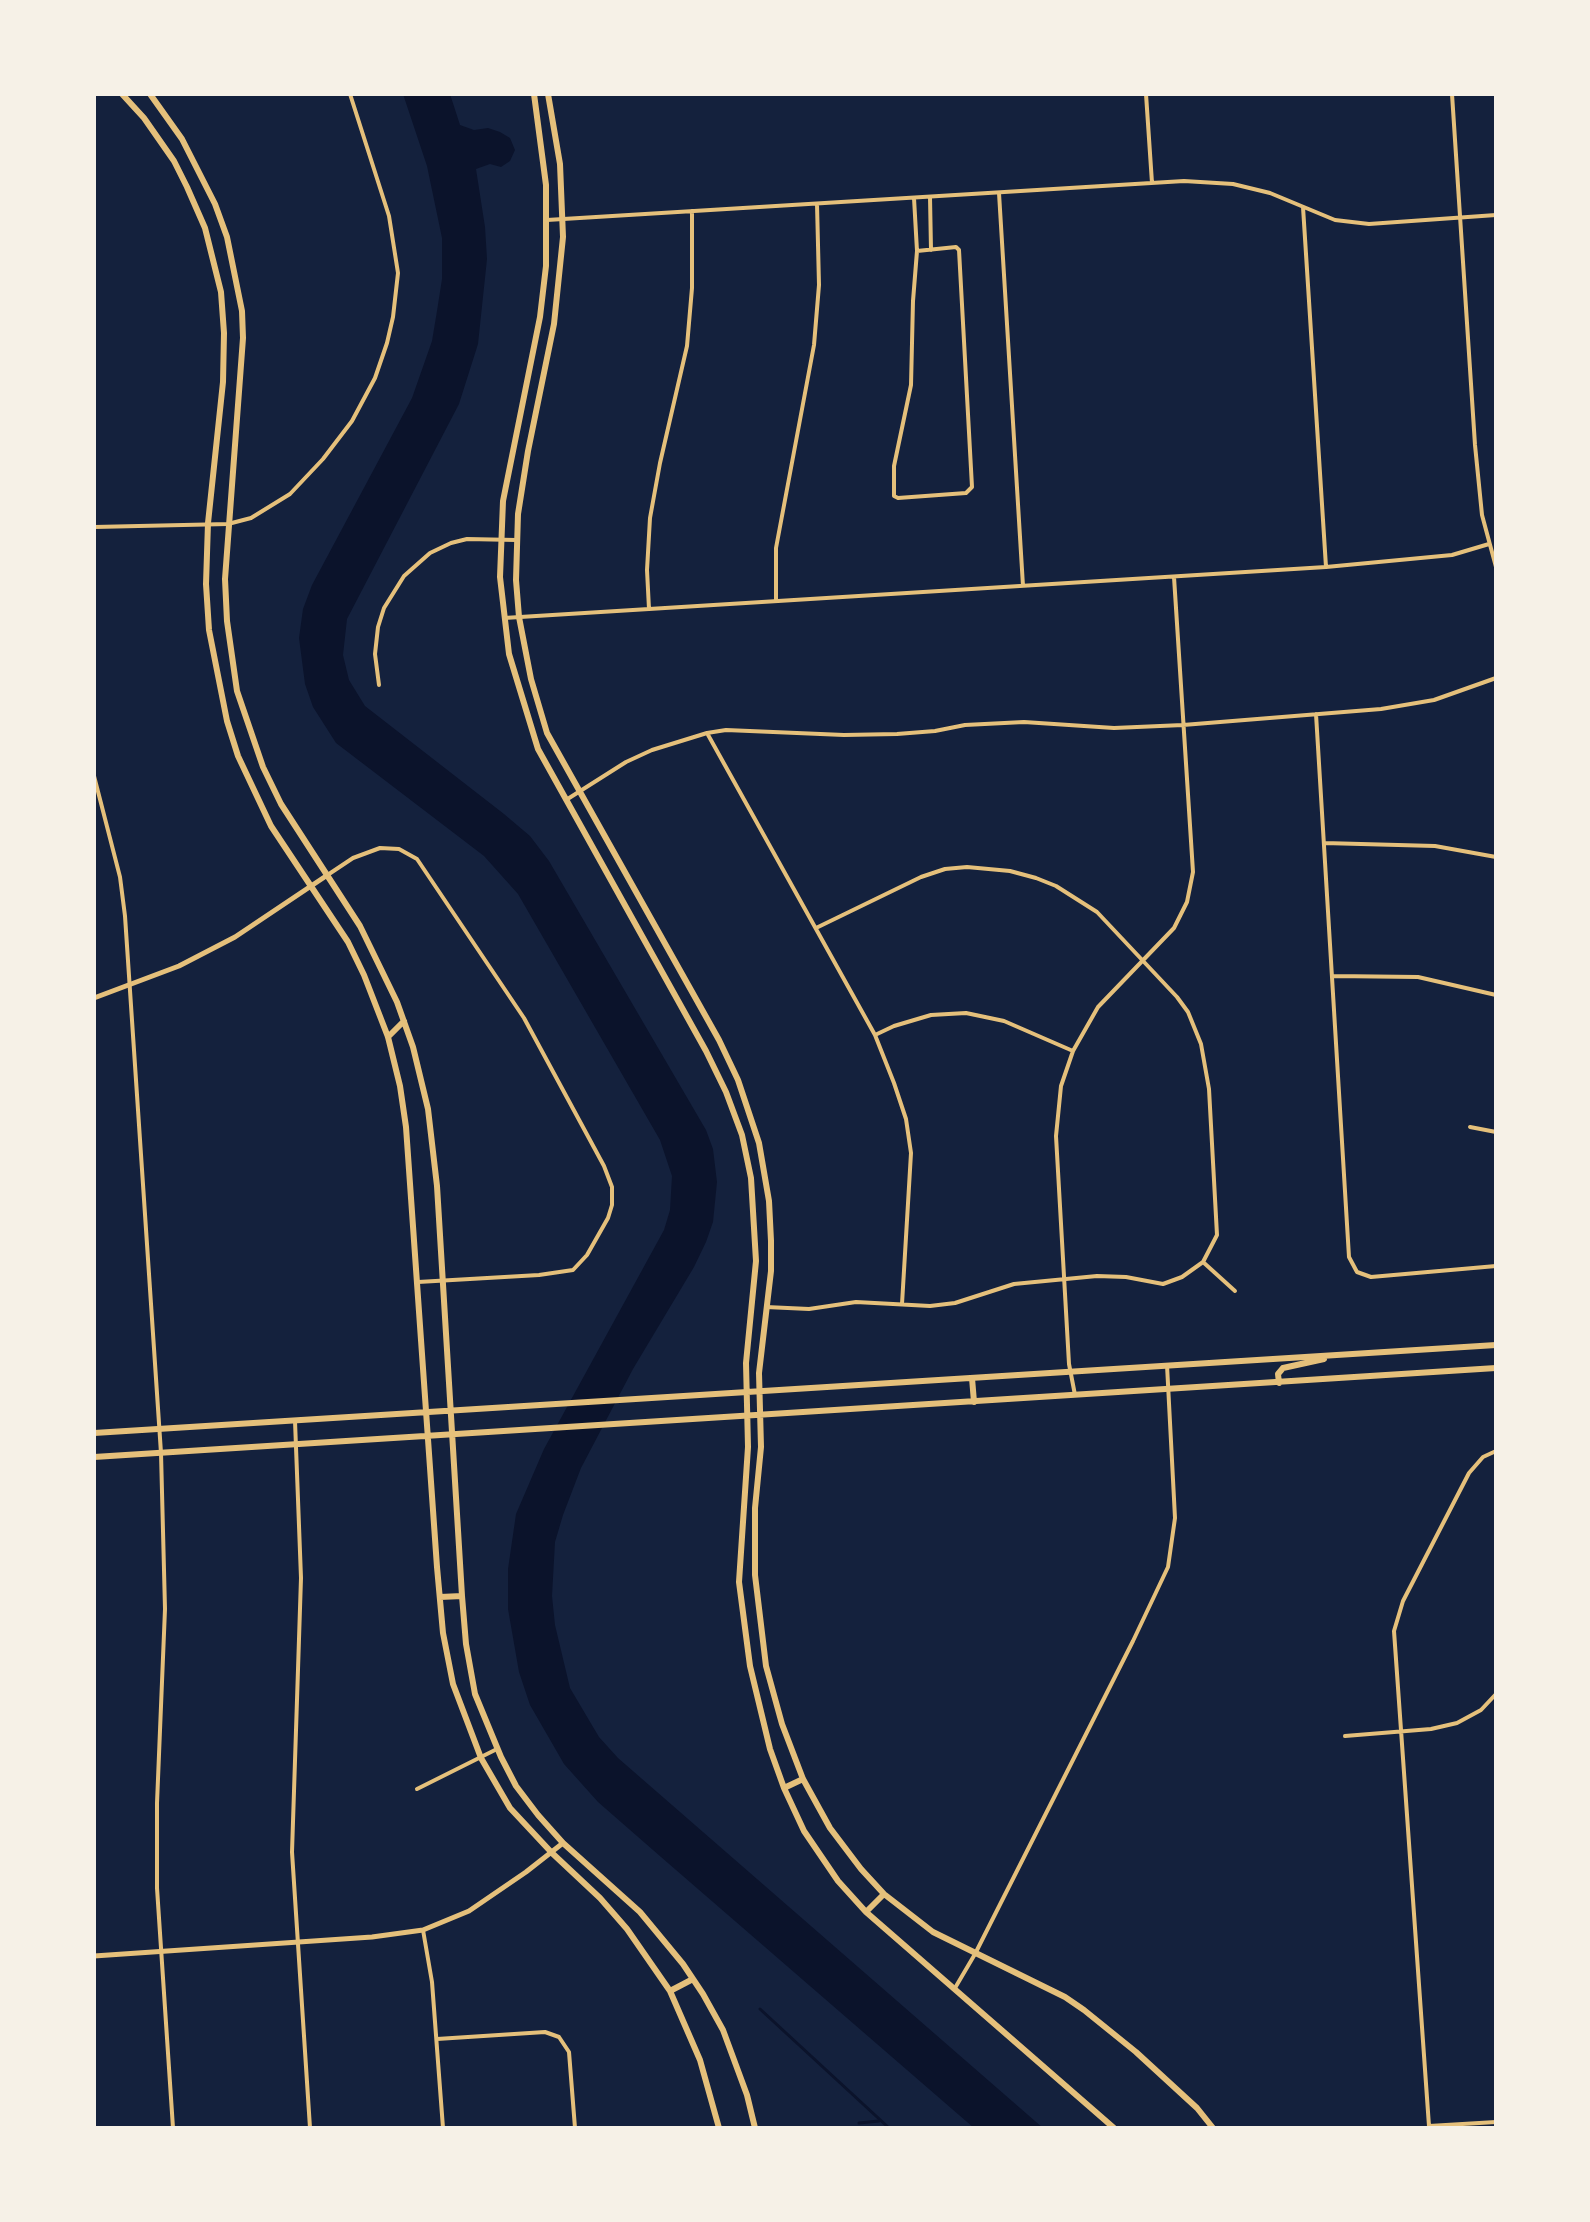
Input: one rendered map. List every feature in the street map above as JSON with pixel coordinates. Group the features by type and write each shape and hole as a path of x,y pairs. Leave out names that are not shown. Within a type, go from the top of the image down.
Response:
{"main road":[{"path":"122,94 144,118 174,161 206,231 221,292 224,333 222,397 208,523 206,584 209,630 220,692 234,744 253,792 271,826 348,942 388,1037 400,1086 406,1127 440,1597 453,1684 481,1758 510,1808 600,1898 627,1929 670,1991 700,2060 719,2128"},
{"path":"150,94 182,139 201,173 222,224 235,270 243,338 225,579 227,621 237,688 263,767 281,804 360,926 404,1021 430,1120 437,1186 462,1596 475,1694 516,1786 538,1815 563,1843 640,1912 693,1979 723,2030 747,2095 755,2128"},
{"path":"534,94 543,154 546,266 540,317 509,466 500,539 509,654 538,749 706,1051 742,1135 751,1178 756,1261 747,1344 748,1447 739,1582 746,1638 767,1738 784,1788 804,1831 823,1861 866,1912 1114,2128"},
{"path":"548,94 560,164 562,219 556,313 521,488 516,540 519,617 531,679 547,733 719,1040 738,1080 759,1143 769,1201 771,1256 759,1391 761,1447 755,1508 755,1575 762,1637 782,1724 803,1779 846,1851 884,1894 933,1932 1035,1981 1084,2010 1136,2052 1197,2108 1213,2128"},
{"path":"206,231 222,224"},
{"path":"220,692 237,688"},
{"path":"388,1037 404,1021"},
{"path":"94,1433 1496,1345"},
{"path":"1279,1383 1278,1374 1283,1368 1339,1355"},
{"path":"94,1457 1496,1368"},
{"path":"972,1378 974,1402"},
{"path":"743,1504 755,1508"},
{"path":"440,1597 462,1596"},
{"path":"746,1638 762,1637"},
{"path":"784,1788 803,1779"},
{"path":"866,1912 884,1894"},
{"path":"670,1991 693,1979"}],"street":[{"path":"94,527 228,524 251,518 282,500 323,459 364,401 387,343 398,273 394,236 350,94"},
{"path":"1146,94 1152,184"},
{"path":"1452,94 1475,445 1482,515 1496,567"},
{"path":"547,220 1184,181 1233,184 1270,193 1335,220 1369,224 1496,215"},
{"path":"999,193 1023,586"},
{"path":"930,197 931,250"},
{"path":"914,198 917,251 911,385 894,466 894,496 898,498 966,493 972,487 959,250 956,247 917,251"},
{"path":"776,601 776,548 780,521 814,345 819,285 817,204"},
{"path":"1303,207 1326,567"},
{"path":"649,609 647,570 650,518 687,346 692,288 692,211"},
{"path":"379,685 375,654 378,627 384,608 404,576 430,553 451,543 467,539 516,540"},
{"path":"504,618 1326,567 1452,555 1489,544"},
{"path":"1075,1395 1070,1371 1063,1279 1056,1128 1061,1086 1073,1051 1098,1007 1174,928 1191,890 1193,856 1174,577"},
{"path":"566,800 626,762 652,750 726,730 844,735 897,734 965,725 1024,722 1114,728 1183,725 1381,709 1434,700 1496,678"},
{"path":"1316,714 1349,1257 1357,1272 1371,1277 1496,1266"},
{"path":"707,733 875,1035 906,1119 911,1153 902,1304"},
{"path":"94,776 120,877 161,1453 165,1609 157,1803 157,1888 173,2128"},
{"path":"1324,843 1435,846 1496,857"},
{"path":"94,998 179,966 235,937 353,858 380,848 399,849 417,859 524,1018 604,1166 612,1187 608,1218 587,1255 573,1270 418,1282"},
{"path":"766,1307 809,1309 856,1302 930,1306 955,1303 1014,1284 1112,1276 1163,1284 1182,1277 1203,1262 1213,1247 1217,1225 1201,1044 1188,1012 1177,997 1097,912 1056,886 1010,871 991,868 945,869 921,877 816,928"},
{"path":"1333,976 1418,977 1496,995"},
{"path":"875,1035 931,1015 966,1013 1004,1021 1073,1051"},
{"path":"1470,1127 1496,1132"},
{"path":"1203,1262 1235,1291"},
{"path":"955,1988 975,1954 1168,1567 1175,1518 1167,1365"},
{"path":"295,1421 301,1578 292,1852 310,2128"},
{"path":"1496,1451 1483,1457 1469,1473 1397,1615 1394,1631 1429,2126 1496,2122"},
{"path":"1345,1736 1431,1729 1457,1723 1481,1710 1496,1694"},
{"path":"417,1789 497,1749"},
{"path":"94,1956 372,1937 423,1930 469,1911 563,1843"},
{"path":"423,1930 432,1982 443,2128"},
{"path":"437,2039 545,2032 559,2037 569,2052 575,2128"}],"water":[{"path":"403,94 450,94 460,125 474,130 488,128 500,132 510,138 515,150 510,161 501,167 490,164 476,169 487,259 478,344 459,404 347,619 343,655 349,680 365,706 504,814 530,836 549,861 706,1130 713,1149 717,1182 713,1222 706,1242 633,1369 581,1468 555,1542 552,1596 555,1625 570,1688 599,1737 618,1758 1043,2128 974,2128 661,1857 598,1802 564,1764 530,1705 519,1672 508,1609 508,1569 516,1514 544,1449 664,1230 670,1210 672,1176 660,1140 518,894 484,856 336,743 313,707 305,684 299,638 303,609 312,585 412,398 432,341 437,311 442,279 442,238 427,166"}],"waterway":[{"path":"760,2009 889,2128"},
{"path":"859,2123 879,2121"}]}
